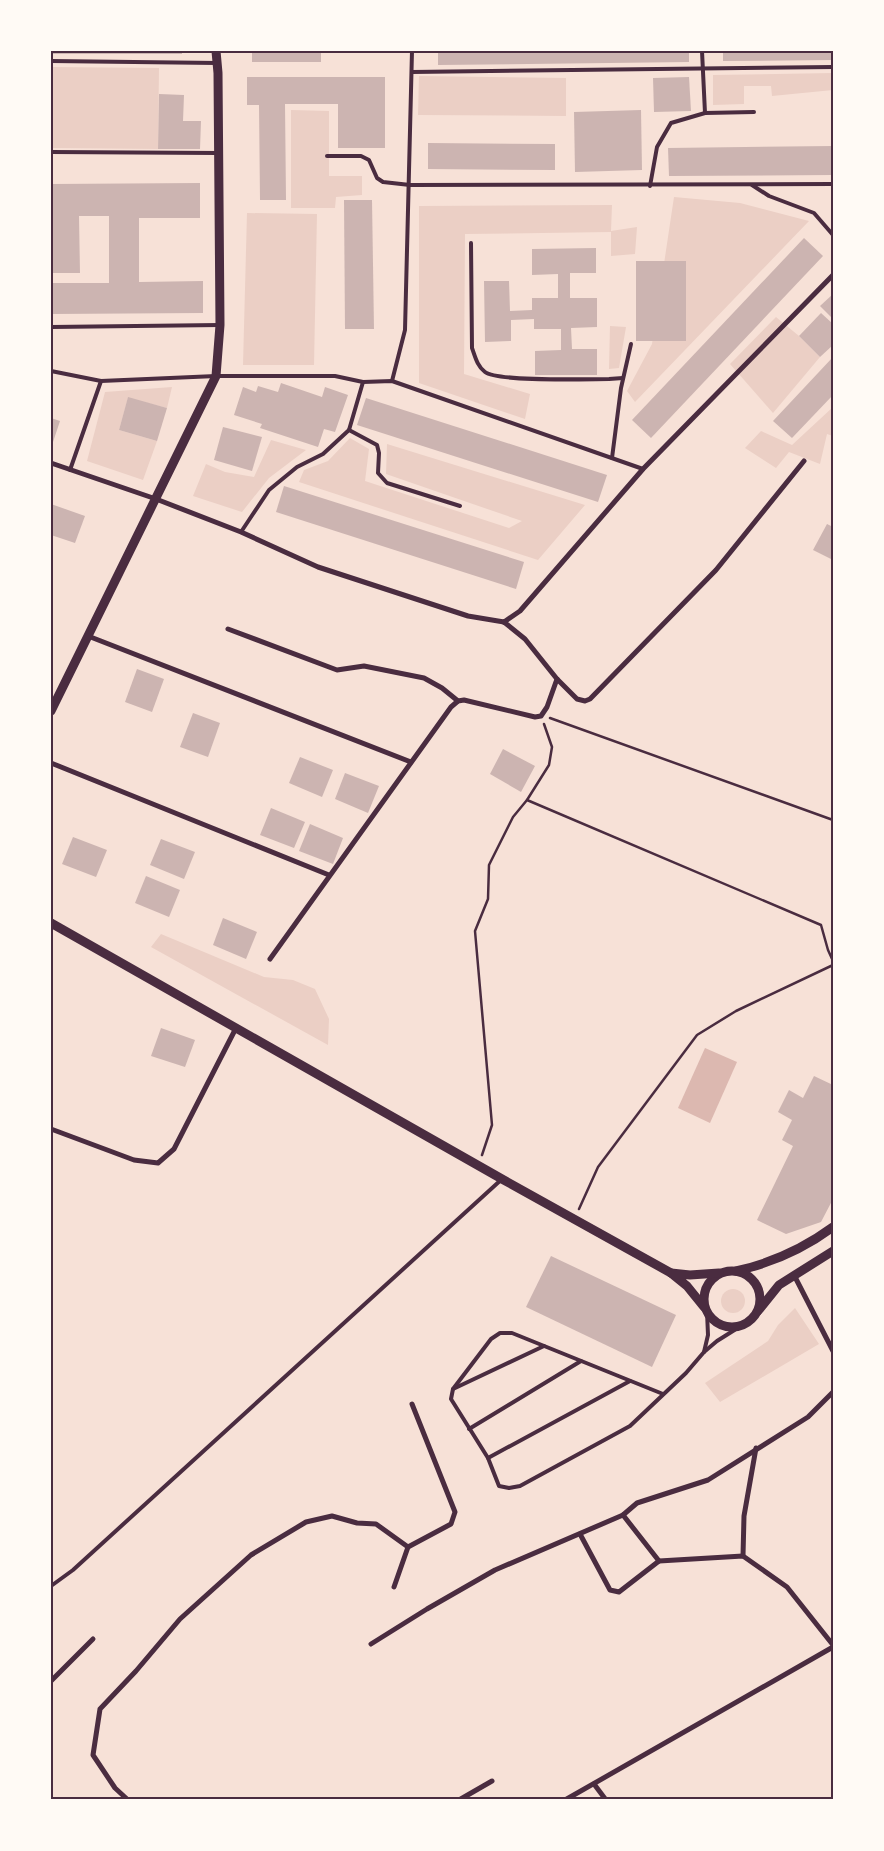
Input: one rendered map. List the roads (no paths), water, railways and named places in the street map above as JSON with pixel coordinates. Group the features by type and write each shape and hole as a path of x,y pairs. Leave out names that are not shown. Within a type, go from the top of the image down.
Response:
{"street":[{"path":"51,711 216,376 220,325 216,51"},
{"path":"504,622 520,611 643,469 833,275"},
{"path":"51,463 156,499 241,532 318,567 468,616 504,622 525,639 577,699 585,701 590,699 716,570 804,461"},
{"path":"228,629 337,670 364,666 424,678 442,688 458,701"},
{"path":"88,636 411,762"},
{"path":"270,958 451,707 458,701 464,700 535,717 541,716 547,707 557,678"},
{"path":"51,763 329,875"},
{"path":"51,923 478,1166 671,1273 688,1286 711,1318 723,1326 744,1324 755,1315 779,1285 833,1251"},
{"path":"51,1129 134,1160 158,1163 174,1150 236,1028"},
{"path":"707,1312 704,1298 708,1284 719,1274 758,1266 790,1254 833,1227"},
{"path":"671,1273 708,1275 730,1272 747,1276 756,1287 759,1301 755,1315"},
{"path":"793,1275 833,1350"},
{"path":"370,1644 495,1570 623,1515 637,1503 708,1480 808,1417 833,1392"},
{"path":"394,1587 408,1547 452,1524 455,1512 412,1404"},
{"path":"743,1556 744,1516 756,1448"},
{"path":"623,1515 659,1561"},
{"path":"128,1800 115,1788 92,1755 100,1709 187,1613 251,1555 306,1522 332,1516 357,1523 376,1524 408,1547"},
{"path":"565,1800 833,1646 787,1588 743,1556 659,1561 619,1592 610,1590 580,1534"},
{"path":"51,1681 93,1639"},
{"path":"459,1800 492,1781"},
{"path":"594,1784 606,1800"}],"lane":[{"path":"392,381 405,330 412,51"},
{"path":"702,51 706,113"},
{"path":"51,61 217,63"},
{"path":"412,72 833,67"},
{"path":"650,186 656,147 671,123 706,113 754,112"},
{"path":"51,152 218,153"},
{"path":"327,156 361,156 369,160 377,178 383,182 410,185 650,186 833,184"},
{"path":"752,185 769,196 814,212 833,235"},
{"path":"471,244 472,348 477,363 486,373 503,377 623,378"},
{"path":"51,326 220,325"},
{"path":"612,458 623,378 631,344"},
{"path":"51,371 101,381 216,376 335,376 363,382 392,381 643,469"},
{"path":"70,470 101,381"},
{"path":"241,532 269,490 297,467 323,454 349,430 363,382"},
{"path":"349,430 376,445 379,453 378,473 387,483 460,506"},
{"path":"51,1586 73,1570 502,1179"},
{"path":"704,1352 708,1335 707,1312"},
{"path":"663,1394 512,1333 500,1333 491,1339 453,1389 451,1399 488,1458 499,1486 509,1488 520,1486 630,1426 686,1373 704,1352 744,1324"},
{"path":"453,1389 544,1346"},
{"path":"470,1429 581,1361"},
{"path":"488,1458 630,1381"}]}
